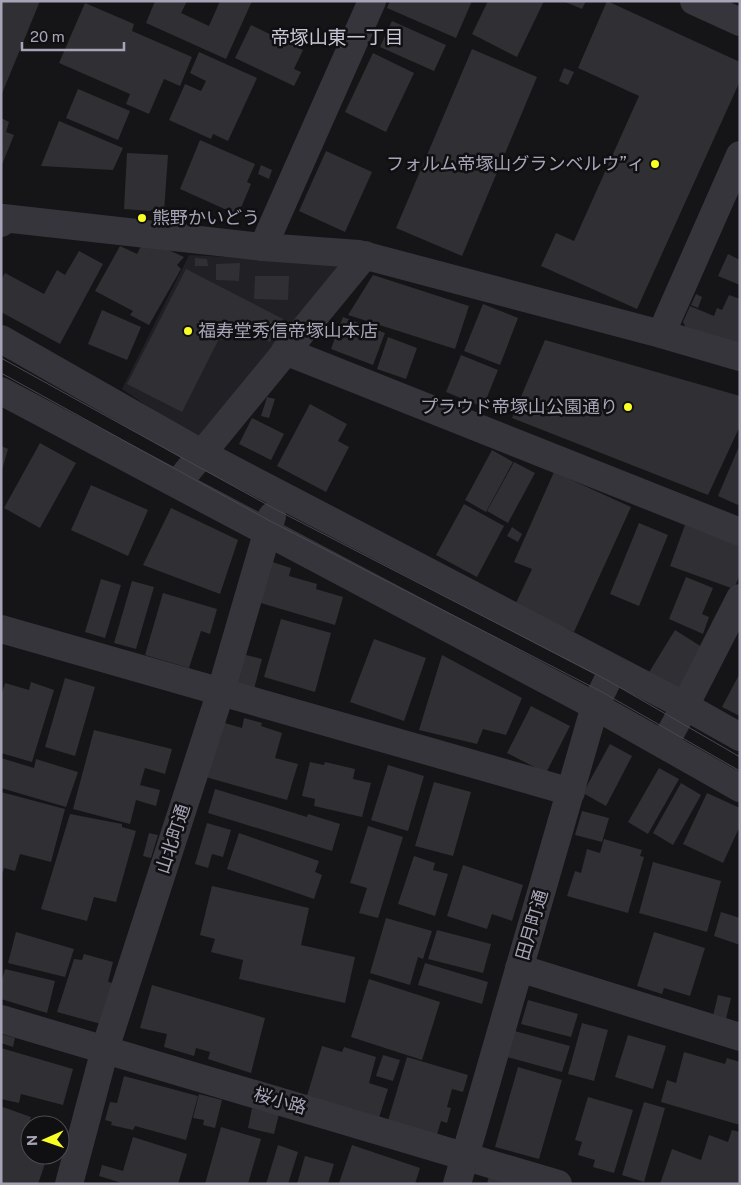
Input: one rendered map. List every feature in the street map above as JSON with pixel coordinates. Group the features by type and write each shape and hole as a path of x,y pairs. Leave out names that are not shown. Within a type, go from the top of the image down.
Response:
{"street":[{"path":"263,247 372,1"},
{"path":"694,1 740,22"},
{"path":"661,334 740,156"},
{"path":"1,223 3,218 263,247 365,255 740,357"},
{"path":"177,484 365,255"},
{"path":"1,339 201,453 685,706 740,737"},
{"path":"285,351 740,532"},
{"path":"1,391 595,706 740,788"},
{"name":"山北町通","path":"69,1184 105,1049 221,691 279,494"},
{"path":"664,745 740,598"},
{"path":"1,629 570,792"},
{"name":"田月町通","path":"457,1184 595,706 613,669"},
{"path":"520,968 740,1037"},
{"name":"桜小路","path":"1,1019 558,1184"}],"shaded area":[{"path":"189,255 346,263 200,442 122,389"}],"building":[{"path":"1,1 40,1 1,96"},
{"path":"155,1 187,1 181,13 209,26 220,1 252,1 226,59 146,23"},
{"path":"390,1 472,1 456,38 387,8"},
{"path":"488,1 544,1 517,57 472,34"},
{"path":"563,1 586,1 582,9"},
{"name":"フォルム帝塚山グランベルウ”ィ","path":"607,1 740,62 740,81 637,309 541,266 556,233 574,241 639,96 578,68"},
{"path":"85,3 134,24 132,31 192,57 180,86 164,79 149,114 126,104 130,94 59,63"},
{"path":"392,21 446,45 434,71 380,47"},
{"path":"251,25 303,50 294,69 301,72 294,86 235,58"},
{"path":"472,49 537,77 462,256 396,228"},
{"path":"199,52 257,78 228,141 213,134 211,139 169,120 185,84 201,91 206,81 190,73"},
{"path":"373,53 414,73 386,132 345,112"},
{"path":"564,68 574,72 568,85 559,81"},
{"path":"78,89 130,111 118,140 66,118"},
{"path":"1,118 9,122 6,132 14,135 1,167"},
{"path":"59,121 123,148 113,170 41,166"},
{"path":"200,140 255,164 247,182 251,184 238,215 180,189"},
{"path":"326,151 372,172 345,232 299,211"},
{"path":"127,153 168,155 164,212 124,209"},
{"path":"261,165 272,170 269,179 258,174"},
{"path":"120,246 137,254 141,246 164,248 184,257 177,265 181,269 149,325 130,315 133,311 95,291"},
{"path":"79,251 103,264 60,344 1,312 1,280 5,273 44,294 57,270 65,275"},
{"path":"728,254 740,260 740,285 718,276"},
{"path":"195,258 207,259 208,266 195,266"},
{"path":"240,263 239,281 216,280 216,264"},
{"name":"福寿堂秀信帝塚山本店","path":"186,269 283,319 270,342 228,321 182,412 127,384"},
{"path":"373,275 469,306 455,349 348,315"},
{"path":"255,276 289,276 288,300 254,299"},
{"path":"696,294 702,297 698,308 691,305"},
{"path":"729,295 740,299 740,344 687,330 683,322 690,306 714,316 717,308 722,310"},
{"path":"483,304 518,318 500,365 464,351"},
{"path":"102,310 141,327 127,360 88,344"},
{"path":"343,317 385,333 373,365 331,349"},
{"path":"388,337 417,348 406,379 377,369"},
{"name":"プラウド帝塚山公園通り","path":"545,340 740,396 740,426 708,495 512,418"},
{"path":"461,355 498,370 483,407 446,392"},
{"path":"267,397 275,399 269,418 261,416"},
{"path":"310,404 347,424 338,441 349,447 326,492 277,466"},
{"path":"252,418 284,434 271,460 239,444"},
{"path":"40,443 76,463 40,528 4,508"},
{"path":"740,444 740,502 738,505 718,496"},
{"path":"1,446 8,449 2,470 1,470"},
{"path":"492,450 513,462 486,512 465,500"},
{"path":"514,462 535,473 508,523 487,511"},
{"path":"554,472 631,507 574,632 515,605 532,569 514,562"},
{"path":"91,485 148,510 128,556 71,530"},
{"path":"464,504 504,526 477,577 436,555"},
{"path":"171,508 238,540 220,594 143,565"},
{"path":"639,523 668,535 639,606 610,594"},
{"path":"685,525 740,545 740,574 734,589 670,566"},
{"path":"512,527 522,534 518,542 507,536"},
{"path":"266,560 291,568 289,576 317,584 316,589 343,597 335,625 254,601"},
{"path":"686,577 713,588 702,614 709,617 703,634 669,619"},
{"path":"101,579 121,585 105,638 85,632"},
{"path":"132,581 154,587 136,649 114,643"},
{"path":"163,593 217,609 210,634 201,631 189,668 145,655"},
{"path":"281,619 331,633 315,692 264,677"},
{"path":"675,630 705,649 678,693 648,674"},
{"path":"374,639 426,658 404,721 350,702"},
{"path":"238,653 262,659 254,689 230,682"},
{"path":"442,655 522,698 506,735 483,729 477,744 419,730"},
{"path":"740,673 740,716 722,707"},
{"path":"65,678 95,687 75,756 45,747"},
{"path":"31,682 54,690 32,762 1,753 1,696 5,683 29,690"},
{"path":"531,706 570,726 546,773 507,753"},
{"path":"244,718 262,723 261,726 282,733 275,758 298,764 287,800 202,776 218,721 242,728"},
{"path":"94,730 172,749 165,774 145,768 140,785 160,790 156,806 136,800 130,824 73,809"},
{"path":"610,744 632,756 606,806 583,793"},
{"path":"1,758 34,768 36,759 78,772 66,807 1,788"},
{"path":"310,762 324,765 325,762 355,769 353,779 371,783 362,817 314,806 315,799 302,796"},
{"path":"388,765 424,776 408,831 371,820"},
{"path":"659,768 679,779 648,834 628,822"},
{"path":"434,782 471,792 453,856 415,846"},
{"path":"681,783 701,795 673,845 653,833"},
{"path":"215,789 307,817 308,814 340,824 332,851 208,813"},
{"path":"1,792 65,809 51,862 20,854 15,871 4,868 1,877"},
{"path":"707,793 740,808 740,826 723,863 683,844"},
{"path":"582,811 609,818 602,842 575,835"},
{"path":"70,814 122,824 122,827 136,831 116,902 94,897 87,921 41,909"},
{"path":"207,823 231,830 223,857 212,854 208,868 195,864"},
{"path":"368,826 403,837 378,918 359,913 367,888 350,883"},
{"path":"149,833 158,835 151,858 143,856"},
{"path":"239,833 319,861 315,872 322,875 314,899 227,869"},
{"path":"604,839 642,850 640,856 644,857 628,913 567,896 575,871 581,873 587,849 600,853"},
{"path":"414,856 435,863 433,870 448,874 435,916 398,904"},
{"path":"653,862 721,881 707,932 639,913"},
{"path":"463,865 523,885 512,921 492,914 487,929 447,916"},
{"path":"212,886 309,908 301,945 355,957 345,1003 239,979 243,960 211,952 215,939 200,935"},
{"path":"721,912 740,918 740,945 714,936"},
{"path":"386,918 432,931 423,959 418,957 410,985 370,973"},
{"path":"437,930 491,944 483,973 428,959"},
{"path":"16,932 74,949 65,977 8,963"},
{"path":"654,932 705,948 690,996 664,988 662,994 637,986"},
{"path":"84,954 113,962 108,982 114,983 101,1024 57,1012 74,959 82,960"},
{"path":"425,963 488,982 482,1004 418,985"},
{"path":"5,969 55,981 47,1013 1,999 1,983"},
{"path":"369,979 440,1002 422,1060 351,1037"},
{"path":"152,985 265,1018 251,1073 208,1059 210,1052 196,1048 194,1056 164,1047 167,1034 140,1028"},
{"path":"718,995 731,998 725,1023 712,1020"},
{"path":"528,1000 578,1014 571,1037 521,1024"},
{"path":"582,1023 608,1030 594,1081 568,1074"},
{"path":"511,1030 570,1046 562,1072 503,1056"},
{"path":"1,1034 15,1038 13,1047 1,1043"},
{"path":"628,1035 666,1046 653,1089 615,1077"},
{"path":"322,1046 342,1052 344,1047 376,1057 369,1083 388,1089 378,1121 306,1099"},
{"path":"1,1048 73,1069 63,1105 21,1094 19,1103 1,1099"},
{"path":"684,1052 725,1064 727,1058 740,1062 740,1125 661,1102 667,1080 676,1083"},
{"path":"383,1055 400,1060 393,1081 376,1076"},
{"path":"407,1057 468,1075 463,1092 452,1089 447,1107 451,1108 447,1123 441,1121 436,1138 387,1124"},
{"path":"518,1067 562,1080 539,1159 495,1147"},
{"path":"124,1076 198,1096 186,1140 135,1126 133,1130 111,1125 112,1122 105,1120 110,1102 117,1103"},
{"path":"199,1094 222,1100 215,1128 203,1125 204,1120 193,1118"},
{"path":"588,1097 633,1110 614,1173 593,1167 595,1160 578,1155 582,1142 575,1140"},
{"path":"644,1102 665,1108 644,1182 622,1175"},
{"path":"3,1107 25,1115 20,1115 20,1165 45,1165 38,1184 1,1184 1,1112"},
{"path":"252,1108 279,1114 274,1134 248,1128"},
{"path":"221,1127 261,1139 248,1184 205,1184"},
{"path":"732,1130 740,1132 740,1184 660,1184 672,1149 701,1160 709,1135 728,1142"},
{"path":"133,1137 187,1154 178,1184 125,1184 99,1176 102,1165 123,1171"},
{"path":"278,1145 298,1152 288,1184 266,1184"},
{"path":"352,1145 420,1168 415,1184 339,1183"},
{"path":"305,1156 334,1164 328,1184 297,1184"},
{"path":"489,1176 513,1184 487,1184"}],"tram line":[{"path":"1,358 275,509 607,680 740,757"},
{"path":"1,373 270,521 602,692 740,771"}],"place":[{"name":"フォルム帝塚山グランベルウ”ィ","path":"655,164"},
{"name":"熊野かいどう","path":"142,218"},
{"name":"福寿堂秀信帝塚山本店","path":"188,331"},
{"name":"プラウド帝塚山公園通り","path":"628,407"}],"district":[{"name":"帝塚山東一丁目","path":"337,37"}]}
